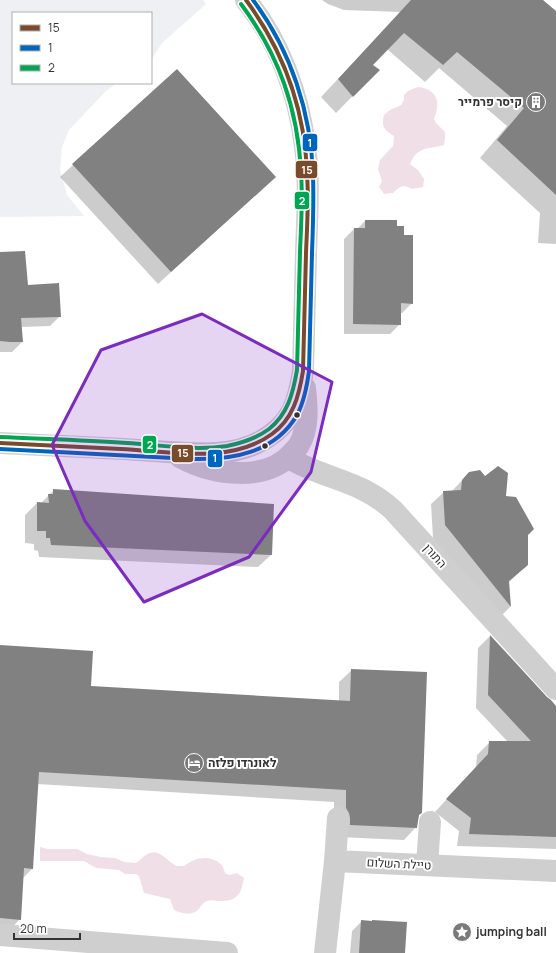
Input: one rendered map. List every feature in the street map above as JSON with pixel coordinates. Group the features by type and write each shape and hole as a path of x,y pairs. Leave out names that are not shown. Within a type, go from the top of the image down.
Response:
{"street":[{"path":"0,442 198,454 215,453 231,451 261,441 274,433 285,422 294,409 300,392 303,371 308,190 306,147 298,108 287,72 271,38 246,0"},
{"path":"170,452 192,464 214,470 235,473 255,472 273,467 288,458 299,445 306,427 307,404 303,371"},
{"name":"התורן","path":"288,458 311,469 355,485 385,502 556,689"},
{"path":"325,953 338,818"},
{"path":"427,865 430,822"},
{"name":"טיילת השלום","path":"335,861 556,871"},
{"path":"0,935 227,953"}],"highlighted area":[{"path":"202,314 332,382 311,472 249,557 144,602 85,521 52,445 101,350"}],"shaded area":[{"path":"0,0 203,0 206,4 162,43 152,58 152,12 12,12 12,84 115,84 104,93 69,130 62,147 60,170 67,195 84,216 0,217"},
{"path":"420,87 431,91 436,98 437,108 434,119 445,132 444,145 421,150 414,156 410,164 418,170 424,179 423,187 412,189 402,186 393,193 384,194 379,187 382,181 378,169 380,160 393,146 394,136 388,132 383,125 384,115 390,110 401,105 404,100 404,95 408,91"},
{"path":"40,847 48,849 77,849 87,854 136,863 146,855 155,852 159,853 177,866 184,866 197,859 207,858 221,864 225,873 229,875 237,873 244,878 239,893 233,899 208,901 193,913 180,913 174,910 170,899 144,893 139,876 136,874 125,874 119,870 96,868 84,861 40,861"}],"building":[{"name":"קיסר פרמייר","path":"411,0 543,0 556,11 556,195 497,140 524,108 457,52 443,65 404,33 373,65 380,70 353,97 338,79"},
{"path":"177,69 276,177 171,272 72,164"},
{"path":"365,220 397,220 397,226 404,226 404,235 413,235 413,304 401,303 401,325 353,324 354,228 365,228"},
{"path":"25,251 28,285 59,283 61,317 21,318 23,342 0,341 0,252"},
{"path":"498,466 508,473 506,496 516,497 534,529 528,535 528,565 509,581 511,607 445,525 443,491 461,490 462,480 469,472 480,470 485,476"},
{"path":"53,489 274,504 272,555 51,545 50,538 46,538 46,531 37,531 37,502 49,503 48,494 53,494"},
{"path":"490,635 556,706 556,837 469,834 471,818 446,799 488,754 489,741 531,741 488,695"},
{"path":"0,645 93,651 91,686 350,701 351,669 427,672 422,813 419,815 417,828 350,825 349,813 346,808 346,790 39,772 33,869 24,868 21,920 0,918"},
{"path":"361,920 407,922 405,953 359,953"}],"transit line":[{"name":"15","path":"0,443 199,454 218,453 237,450 255,444 272,434 290,414 297,398 303,371 308,204 305,150 297,104 282,61 272,40 246,0"},
{"name":"1","path":"0,449 192,459 222,458 237,456 265,446 288,428 297,415 302,405 309,371 313,204 311,151 303,105 288,61 278,40 253,0"},
{"name":"2","path":"0,437 111,442 190,448 227,446 249,440 269,429 281,417 285,410 294,387 297,370 302,203 299,149 291,105 276,63 266,43 241,4"}],"place":[{"name":"קיסר פרמייר","path":"536,102"},
{"name":"לאונרדו פלזה","path":"194,763"},
{"name":"jumping ball","path":"462,932"}]}
